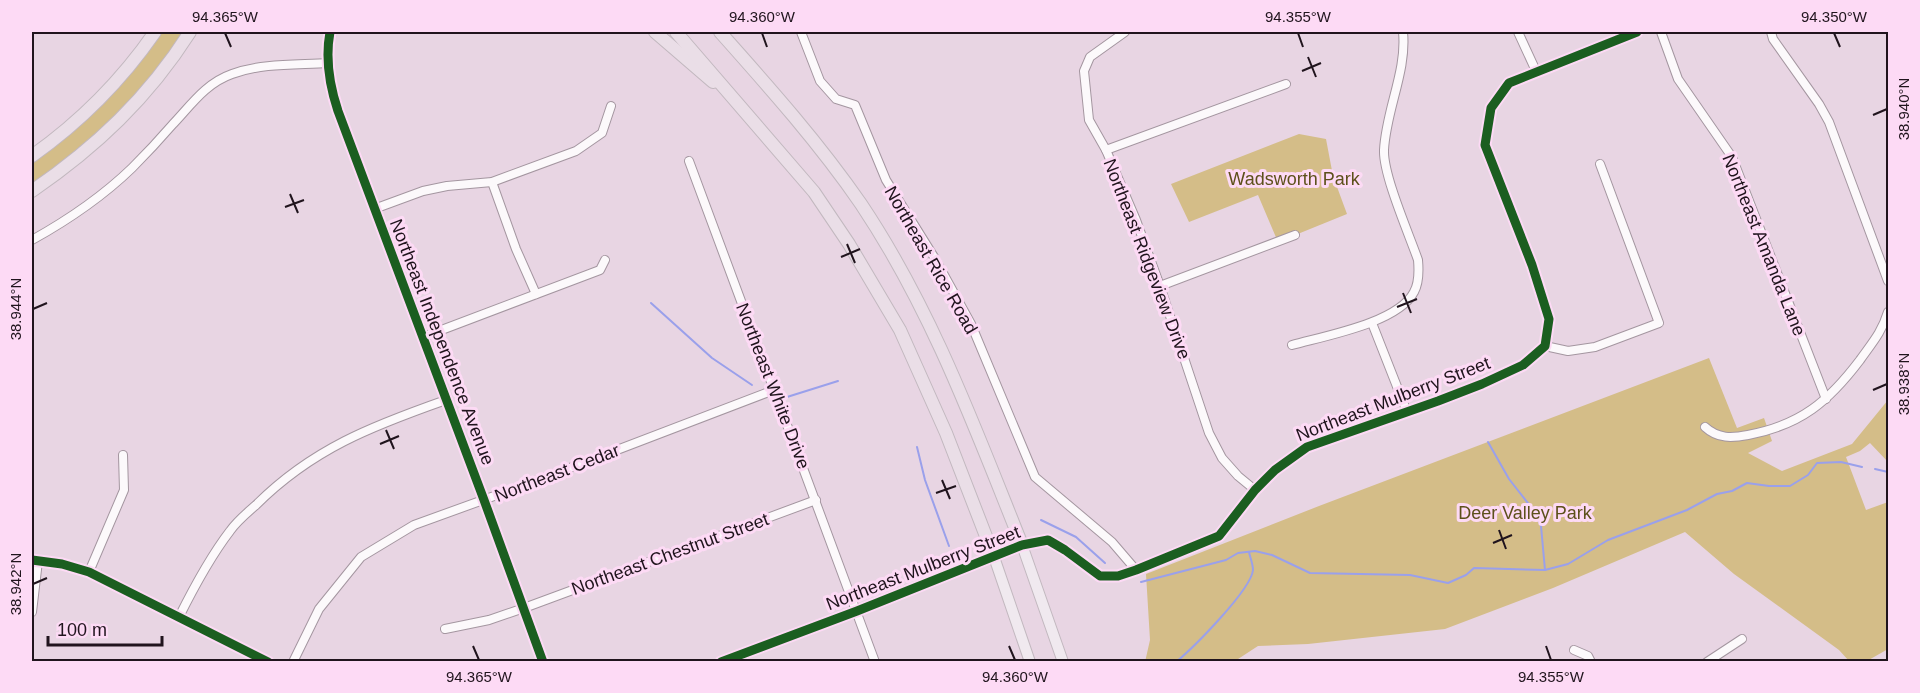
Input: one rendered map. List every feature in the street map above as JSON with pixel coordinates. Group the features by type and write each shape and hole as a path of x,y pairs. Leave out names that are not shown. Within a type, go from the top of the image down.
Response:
{"highway":[{"path":"32,156 91,109 121,76 154,32"},
{"path":"32,191 86,152 122,119 158,77 190,32"},
{"path":"655,32 757,123"},
{"path":"676,32 757,123 814,192 849,244 900,330 946,433 994,557"},
{"path":"720,32 816,143 861,205 893,257 923,311 952,371 1022,545"},
{"path":"730,32 757,73"}],"main road":[{"path":"1022,545 1063,662"},
{"path":"994,557 1030,662"}],"street":[{"name":"Northeast Independence Avenue","path":"330,32 329,84 543,662"},
{"name":"Northeast Rice Road","path":"801,32 820,81 836,99 855,105 886,180 934,257 971,324 1035,477 1112,542 1136,570"},
{"name":"Northeast Ridgeview Drive","path":"1125,32 1090,57 1084,71 1089,120 1106,150 1136,220 1209,433 1222,458 1255,490"},
{"path":"1292,345 1372,323 1397,309 1413,294 1419,270 1418,260 1388,175 1384,153 1386,132 1401,67 1403,32"},
{"path":"1518,32 1536,71"},
{"path":"1600,164 1659,323 1595,347 1568,351 1545,346 1549,319 1532,265 1485,145 1491,108 1509,83 1637,32"},
{"name":"Northeast Amanda Lane","path":"1661,32 1678,79 1732,158 1826,399"},
{"path":"1771,32 1773,39 1829,122 1888,281"},
{"path":"32,240 83,208 115,183 152,148 202,92 217,81 232,74 262,66 328,63"},
{"path":"1106,150 1286,84"},
{"path":"374,209 423,191 447,186 492,182 576,151 602,133 611,106"},
{"name":"Northeast White Drive","path":"689,161 875,662"},
{"path":"492,182 516,249 536,294"},
{"path":"1160,286 1295,235"},
{"path":"423,337 600,270 605,260"},
{"path":"1705,427 1719,436 1738,437 1761,432 1811,412 1839,388 1882,330 1888,312"},
{"path":"1372,323 1407,412"},
{"name":"Northeast Mulberry Street","path":"721,662 1022,545 1048,540 1100,576 1118,576 1136,570 1219,536 1255,490 1275,470 1307,447 1482,384 1523,364 1545,346"},
{"name":"Northeast Cedar","path":"292,662 320,609 361,557 414,525 774,390"},
{"path":"179,617 204,568 231,529 279,481 328,448 382,423 446,400"},
{"path":"89,572 124,490 123,455"},
{"name":"Northeast Chestnut Street","path":"445,629 489,620 524,608 816,500"},
{"path":"32,612 35,560 62,564 89,572 268,662"},
{"path":"1707,662 1742,639"},
{"path":"1574,650 1588,656 1592,662"}],"green space":[{"path":"162,32 185,32 159,68 105,130 32,186 32,163 69,134 102,103"},
{"name":"Wadsworth Park","path":"1299,134 1326,139 1333,176 1347,214 1278,242 1258,195 1189,222 1171,184"},
{"name":"Deer Valley Park","path":"1709,358 1737,428 1764,418 1772,441 1748,453 1782,471 1852,444 1888,400 1888,462 1870,443 1860,451 1846,457 1866,510 1888,502 1888,649 1867,661 1849,661 1839,650 1734,574 1685,532 1553,588 1445,629 1308,644 1258,646 1235,661 1145,662 1150,640 1146,574"}],"waterway":[{"path":"651,303 712,358 752,385"},
{"path":"787,397 838,381"},
{"path":"1488,442 1509,479 1535,512 1541,526 1545,570"},
{"path":"917,447 925,480 949,546"},
{"path":"1141,582 1226,560 1238,553 1255,551 1272,555 1310,573 1410,575 1448,583 1466,575 1474,568 1545,570 1568,564 1608,540 1687,510 1717,494 1732,491 1747,483 1790,486 1808,475 1817,463 1841,462 1862,467"},
{"path":"1875,469 1888,472"},
{"path":"1041,520 1076,537 1105,563"},
{"path":"1176,662 1195,645 1243,591 1253,570 1249,552"}],"cycle path":[{"path":"330,32 329,72 338,111 543,662"},
{"path":"721,662 1022,545 1048,540 1100,576 1118,576 1136,570 1219,536 1255,490 1275,470 1307,447 1438,401 1523,365 1545,346 1549,319 1532,265 1485,145 1491,108 1509,83 1637,32"},
{"path":"32,560 62,564 89,572 268,662"}]}
